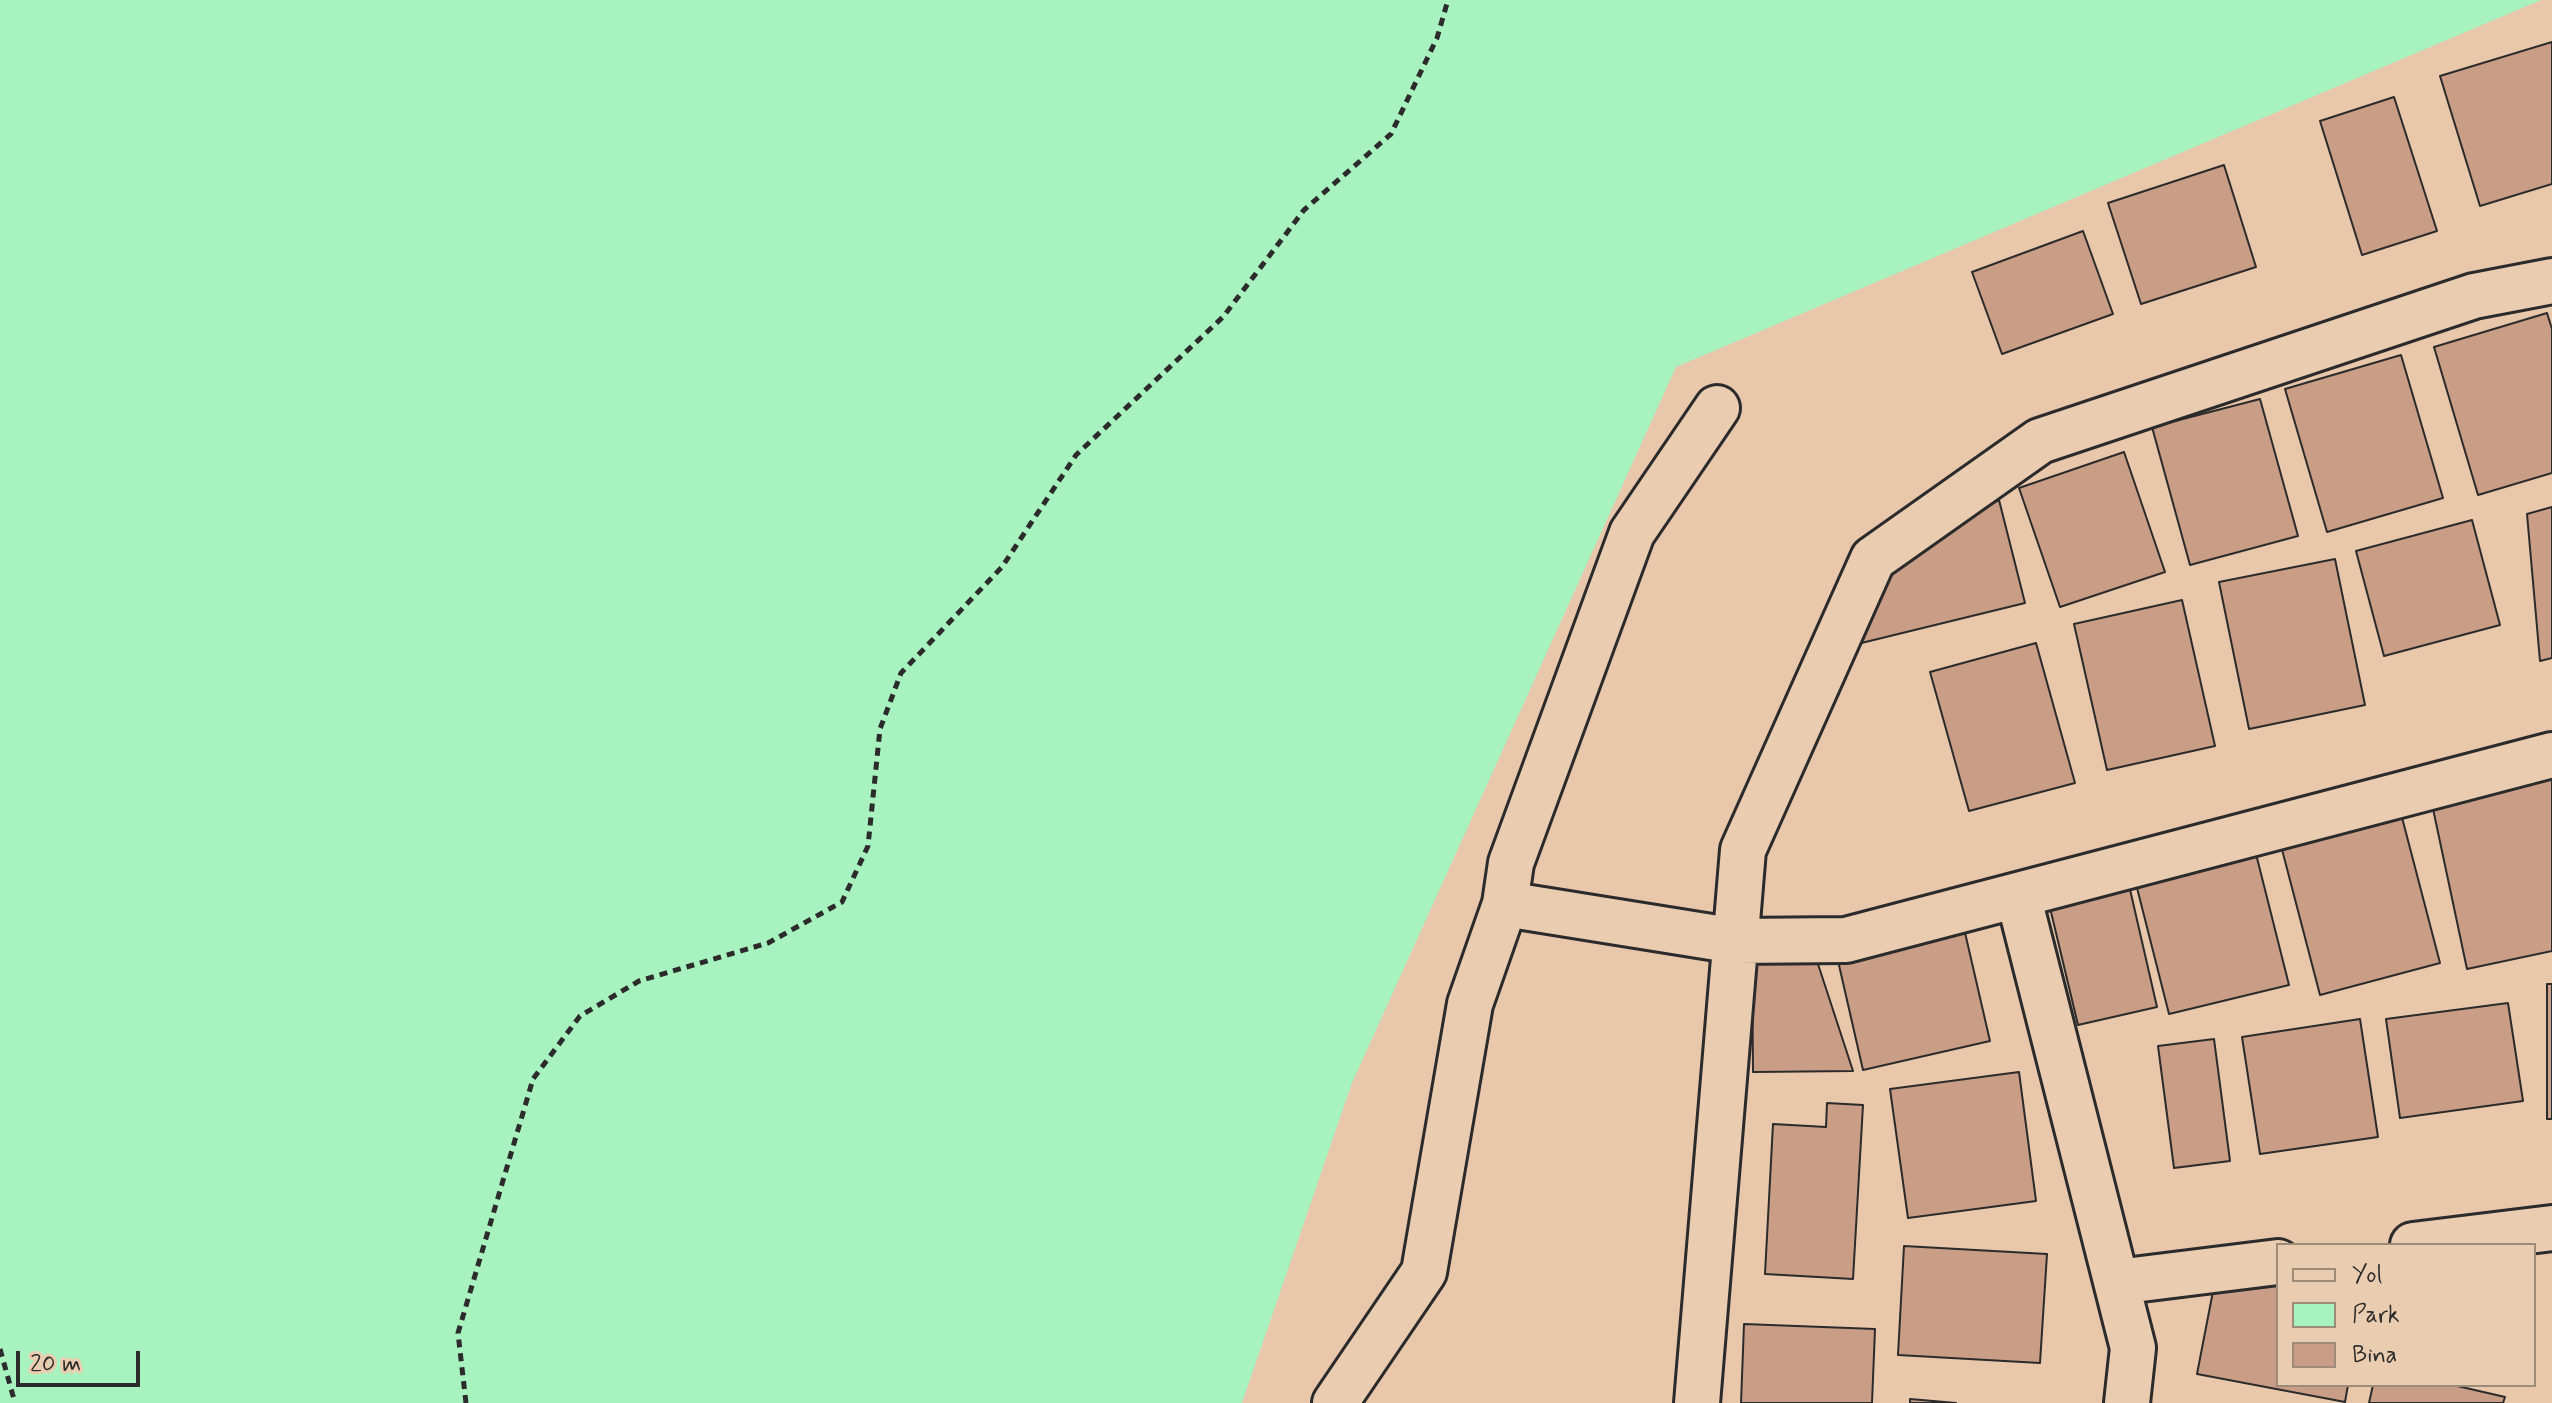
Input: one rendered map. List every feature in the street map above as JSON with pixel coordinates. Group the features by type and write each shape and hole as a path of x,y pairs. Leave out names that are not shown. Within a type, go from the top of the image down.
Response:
{"street":[{"path":"1697,1403 1743,850 1873,559 2040,441 2474,296 2552,281"},
{"path":"1335,1403 1424,1272 1470,1004 1505,904 1511,863 1632,533 1717,408"},
{"path":"1505,904 1736,941 1846,940 2552,755"},
{"path":"2018,895 2133,1348 2127,1403"},
{"path":"2429,1243 2552,1228"},
{"path":"2117,1282 2276,1262"}],"path":[{"path":"466,1403 458,1333 533,1079 580,1016 639,981 768,943 842,902 868,846 880,729 901,673 1002,567 1076,455 1223,317 1304,210 1391,134 1437,38 1448,0"},
{"path":"0,1349 15,1403"}],"green space":[{"path":"0,0 2541,0 1676,367 1352,1083 1242,1403 0,1403"}],"building":[{"path":"2552,42 2552,184 2480,206 2440,76"},
{"path":"2394,97 2437,231 2362,255 2320,121"},
{"path":"2224,165 2256,267 2141,304 2108,203"},
{"path":"2083,231 2113,314 2002,354 1972,272"},
{"path":"2547,313 2552,329 2552,473 2478,495 2434,347"},
{"path":"2401,355 2443,498 2327,532 2285,389"},
{"path":"2260,399 2298,536 2190,565 2152,427"},
{"path":"2124,452 2165,572 2060,607 2019,488"},
{"path":"1999,500 2025,603 1841,648 1878,563"},
{"path":"2552,507 2552,658 2540,661 2527,514"},
{"path":"2472,520 2500,625 2384,656 2356,551"},
{"path":"2335,559 2365,705 2249,729 2219,582"},
{"path":"2182,600 2215,746 2107,770 2074,624"},
{"path":"2036,643 2075,783 1969,811 1930,672"},
{"path":"2552,778 2552,951 2467,969 2432,804"},
{"path":"2399,806 2440,963 2320,995 2279,838"},
{"path":"2254,846 2289,985 2169,1014 2134,876"},
{"path":"2126,872 2157,1007 2078,1025 2046,891"},
{"path":"1963,924 1990,1041 1863,1070 1836,952"},
{"path":"1816,958 1853,1071 1753,1072 1752,959"},
{"path":"2547,984 2552,984 2552,1119 2547,1119"},
{"path":"2508,1003 2523,1101 2400,1118 2386,1019"},
{"path":"2360,1019 2378,1137 2260,1154 2242,1037"},
{"path":"2214,1039 2230,1161 2174,1168 2158,1046"},
{"path":"2019,1072 2036,1201 1908,1218 1890,1089"},
{"path":"1827,1103 1863,1105 1853,1279 1765,1274 1773,1124 1826,1127"},
{"path":"1904,1246 2047,1254 2040,1363 1898,1355"},
{"path":"2276,1272 2276,1387 2348,1387 2345,1402 2197,1374 2215,1281"},
{"path":"1744,1324 1875,1329 1872,1403 1741,1403"},
{"path":"2373,1387 2462,1387 2505,1397 2503,1403 2369,1403"},
{"path":"1910,1399 1956,1403 1910,1403"}]}
